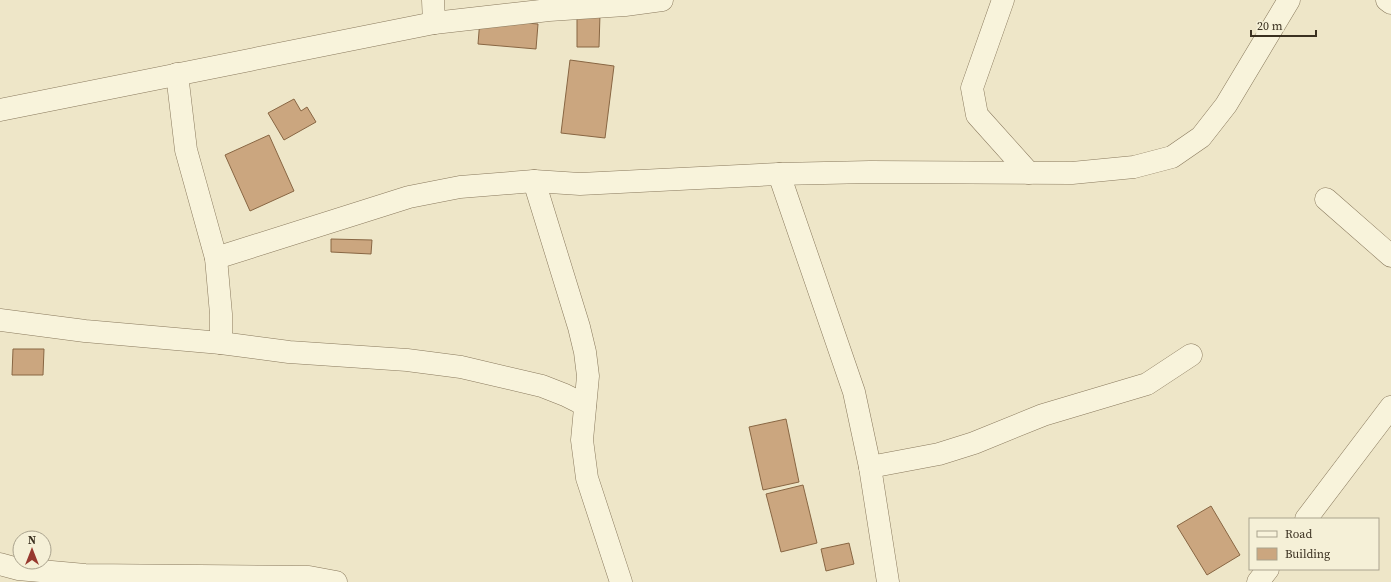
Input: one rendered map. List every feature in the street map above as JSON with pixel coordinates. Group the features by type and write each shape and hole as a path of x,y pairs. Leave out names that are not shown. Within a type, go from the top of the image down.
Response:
{"street":[{"path":"433,0 434,23"},
{"path":"0,110 434,23 549,10 625,5 662,0"},
{"path":"1003,0 972,88 977,115 1029,173"},
{"path":"216,258 409,197 460,187 534,181 580,184 779,174 870,172 1072,173 1134,167 1172,157 1201,136 1226,105 1289,0"},
{"path":"1386,0 1391,3"},
{"path":"177,74 186,150 216,258 221,314 221,343"},
{"path":"779,174 854,392 870,467 888,582"},
{"path":"534,181 579,327 585,352 588,376 582,440 587,478 621,582"},
{"path":"1326,199 1391,256"},
{"path":"0,320 85,331 221,343 289,352 407,360 461,367 542,386 585,404"},
{"path":"870,467 940,454 974,443 1043,415 1147,384 1191,355"},
{"path":"1307,518 1391,407"},
{"path":"0,564 18,569 85,575 309,577 336,582"}],"building":[{"path":"577,14 600,14 599,47 577,47"},
{"path":"480,19 538,24 536,49 478,44"},
{"path":"570,60 614,66 605,138 561,133"},
{"path":"294,99 301,111 307,107 316,122 284,140 268,113"},
{"path":"269,135 294,191 250,211 225,155"},
{"path":"331,239 372,240 371,254 331,252"},
{"path":"13,349 44,349 43,375 12,375"},
{"path":"786,419 799,482 763,490 749,427"},
{"path":"803,485 817,543 781,552 766,494"},
{"path":"1211,506 1240,555 1207,575 1177,526"},
{"path":"849,543 854,564 826,571 821,549"}]}
